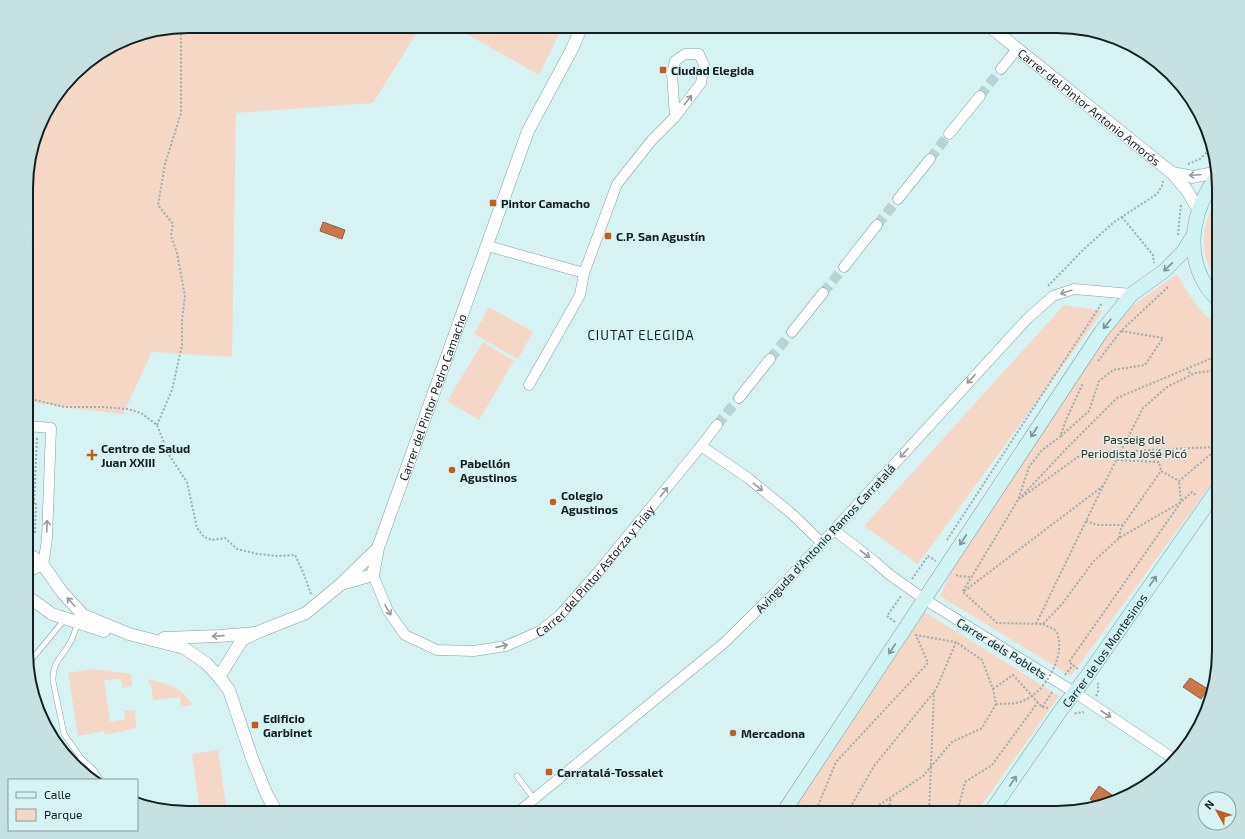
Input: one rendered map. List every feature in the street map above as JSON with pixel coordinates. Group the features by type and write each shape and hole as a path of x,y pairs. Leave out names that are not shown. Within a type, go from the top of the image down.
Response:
{"main road":[{"path":"1212,185 1198,209 1193,236 1194,258 1205,284 1212,292"},
{"path":"788,806 1101,332 1132,294 1161,273 1183,252 1193,236"},
{"name":"Carrer de los Montesinos","path":"995,806 1074,692 1092,680 1212,498"}],"street":[{"name":"Carrer del Pintor Pedro Camacho","path":"378,548 488,246 528,130 571,51 579,33"},
{"name":"Carrer del Pintor Antonio Amorós","path":"1000,33 1171,172 1186,189 1198,209"},
{"path":"1001,69 1018,49"},
{"path":"529,385 580,295 584,273 617,184 652,140 675,117 701,83 704,65 699,54 685,54 675,61 672,74 675,117"},
{"path":"949,134 980,96"},
{"path":"898,199 930,159"},
{"name":"Carrer del Pintor Antonio Amorós","path":"1171,172 1193,177 1212,173"},
{"path":"844,267 877,225"},
{"path":"488,246 584,273"},
{"name":"Avinguda d'Antonio Ramos Carratalá","path":"525,806 724,643 774,594 822,543 1027,319 1053,296 1074,289 1132,294"},
{"path":"792,332 823,293"},
{"path":"739,398 770,359"},
{"name":"Carrer del Pintor Astorza y Triay","path":"372,575 388,611 405,635 437,650 474,652 506,646 540,631 559,616 599,572 717,425"},
{"path":"33,426 51,428 47,539 43,565"},
{"path":"701,446 759,487 792,514 822,543"},
{"name":"Carrer dels Poblets","path":"834,530 890,575 924,599 1074,692 1171,757"},
{"path":"342,584 372,575 378,548"},
{"path":"219,677 242,640 306,613 342,584 378,548"},
{"path":"33,557 43,565 62,592 83,615 128,634 184,648 206,663 229,690 253,760 273,806"},
{"path":"33,570 43,565"},
{"path":"33,600 52,614 108,632 169,639 256,633"}],"lane":[{"path":"33,658 65,619"},
{"path":"78,623 71,641 56,663 53,672 54,680 64,734 81,758 94,770 99,778"},
{"path":"518,776 534,798"}],"path":[{"path":"157,425 172,390 182,345 182,320 185,296 177,253 172,236 173,224 158,205 165,164 181,113 181,33"},
{"path":"1186,165 1200,159 1208,151"},
{"path":"1047,288 1083,250 1114,222 1157,194 1162,186 1163,179 1171,172"},
{"path":"1095,366 1121,331 1167,288 1166,281 1155,267 1153,255 1122,216"},
{"path":"963,592 1018,500 1029,467 1042,450 1089,411 1099,381 1112,370 1145,365 1163,338 1121,331"},
{"path":"1018,500 1117,398 1212,358"},
{"path":"1187,368 1191,375"},
{"path":"1036,624 1103,486 1143,408 1167,387 1195,373 1212,371"},
{"path":"1060,436 1086,378"},
{"path":"33,399 65,407 104,407 128,409 141,413 157,425 169,455 187,482 197,528 204,537 212,540 225,538 237,549 258,554 277,556 295,555 313,599"},
{"path":"33,534 35,533 36,504 34,504 38,435"},
{"path":"1018,500 1082,454 1212,447"},
{"path":"1179,482 1212,453"},
{"path":"1116,460 1159,462 1161,471 1179,482"},
{"path":"1119,538 1121,528 1161,471"},
{"path":"1092,680 1069,662 1181,502 1179,482"},
{"path":"963,592 1103,486"},
{"path":"1043,624 1062,604 1093,562 1119,538 1181,502"},
{"path":"1086,521 1097,525 1123,525"},
{"path":"963,592 997,623 1043,624 1057,631 1059,647 1058,657 1052,673 1041,688 1021,702 996,704"},
{"path":"818,806 836,762 928,663 916,635 956,642 982,660 993,689 996,704 982,728 952,742 931,768 922,776 877,806"},
{"path":"851,806 874,766 934,692 956,642"},
{"path":"993,689 1012,675 1042,707 1061,710"},
{"path":"929,806 934,692"},
{"path":"959,806 965,782 992,765 1038,702"},
{"path":"890,806 892,796"}],"green space":[{"path":"417,33 373,103 236,113 232,357 152,352 123,414 61,407 33,402 33,177 38,148 49,119 65,93 78,78 93,65 119,49 138,41 167,34"},
{"path":"465,33 560,33 539,75"},
{"path":"1212,209 1212,273 1207,262 1204,240 1208,218"},
{"name":"Passeig del Periodista José Picó","path":"1177,274 1190,296 1200,309 1212,320 1212,483 1071,676 940,596 953,567 1101,342 1118,320 1135,304"},
{"path":"1064,305 1103,311 918,564 864,526"},
{"path":"489,307 533,332 518,359 474,334"},
{"path":"483,342 514,361 479,420 447,401"},
{"path":"925,612 1059,696 981,806 797,806"},
{"path":"94,669 131,674 132,686 122,688 121,679 104,680 110,722 125,719 124,711 135,710 136,728 105,735 104,731 78,736 68,673"},
{"path":"148,679 174,687 183,693 193,705 181,707 180,697 153,700 151,684 149,684"},
{"path":"218,750 226,806 199,806 192,754"}],"shaded area":[{"path":"323,222 345,230 342,239 320,231"},
{"path":"1190,678 1208,689 1201,699 1183,687"},
{"path":"1099,786 1113,796 1094,802 1090,799"}],"tunnel":[{"path":"980,96 1001,69"},
{"path":"930,159 949,134"},
{"path":"877,225 898,199"},
{"path":"823,293 844,267"},
{"path":"770,359 792,332"},
{"path":"717,425 739,398"}],"place":[{"name":"Ciudad Elegida","path":"663,70"},
{"name":"Pintor Camacho","path":"493,203"},
{"name":"C.P. San Agustín","path":"608,236"},
{"name":"Centro de Salud Juan XXIII","path":"92,455"},
{"name":"Pabellón Agustinos","path":"452,470"},
{"name":"Colegio Agustinos","path":"553,502"},
{"name":"Edificio Garbinet","path":"255,725"},
{"name":"Mercadona","path":"733,733"},
{"name":"Carratalá-Tossalet","path":"549,772"}],"district":[{"name":"CIUTAT ELEGIDA","path":"641,335"}]}
